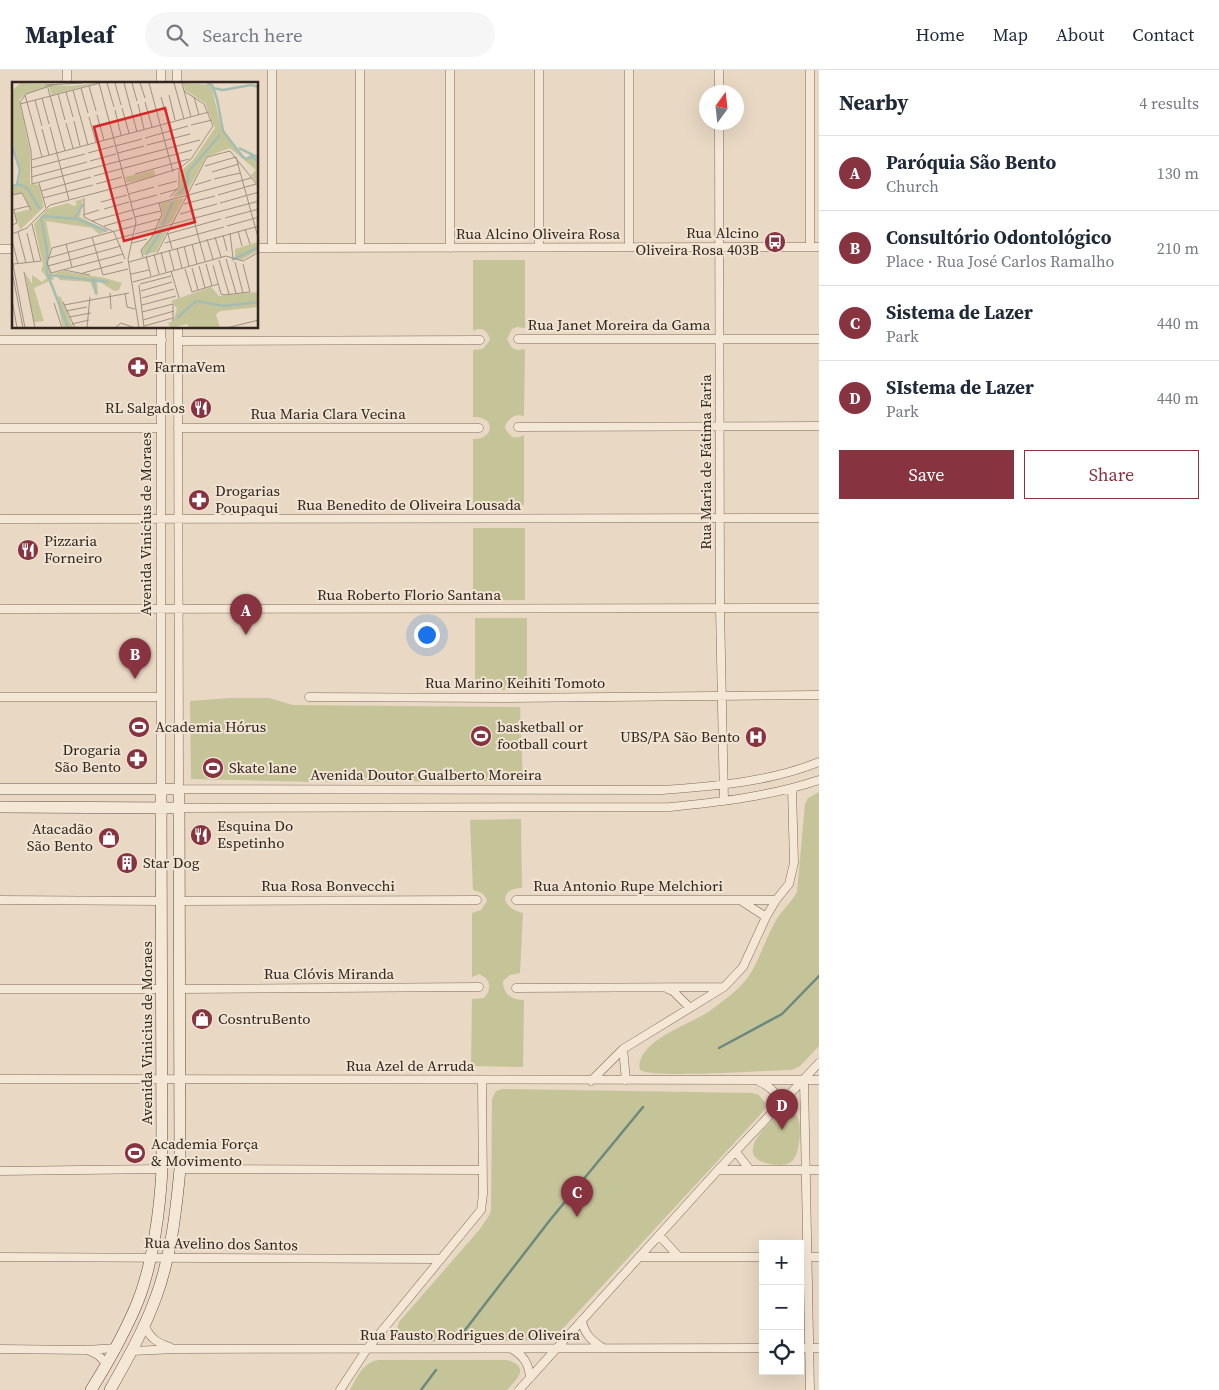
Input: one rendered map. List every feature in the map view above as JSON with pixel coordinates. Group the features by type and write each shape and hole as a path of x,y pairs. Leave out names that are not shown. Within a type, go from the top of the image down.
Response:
{"main road":[{"name":"Avenida Doutor Gualberto Moreira","path":"0,789 179,789"},
{"name":"Avenida Vinicius de Moraes","path":"91,1390 117,1348 138,1300 150,1257 161,1197 161,789"},
{"path":"110,1390 132,1351 156,1296 167,1258 176,1215 180,1169 179,789"},
{"path":"0,807 179,808"},
{"path":"162,901 179,901"}],"street":[{"path":"272,70 272,248"},
{"path":"360,70 360,248"},
{"path":"450,70 450,248"},
{"path":"539,247 540,70"},
{"path":"629,70 630,247"},
{"path":"719,85 720,70"},
{"path":"810,70 815,247"},
{"name":"Rua Maria de Fátima Faria","path":"719,130 720,608 724,801"},
{"name":"Rua Alcino Oliveira Rosa","path":"259,248 815,247"},
{"name":"Avenida Vinicius de Moraes","path":"161,789 162,329"},
{"path":"178,329 179,789"},
{"name":"Rua Janet Moreira da Gama","path":"518,339 819,339"},
{"path":"0,340 162,340"},
{"path":"178,341 480,340"},
{"path":"518,427 819,426"},
{"path":"0,428 161,428"},
{"name":"Rua Maria Clara Vecina","path":"178,428 478,428"},
{"name":"Rua Benedito de Oliveira Lousada","path":"0,519 819,518"},
{"name":"Rua Roberto Florio Santana","path":"0,609 819,608"},
{"name":"Rua Marino Keihiti Tomoto","path":"309,697 504,698 819,695"},
{"path":"0,697 161,697"},
{"name":"Avenida Doutor Gualberto Moreira","path":"179,789 663,790 723,785 805,768 819,762"},
{"path":"179,808 670,807 724,801 792,789 819,780"},
{"path":"591,1080 623,1049 724,987 743,967 766,916 789,884 794,862 792,789"},
{"path":"0,900 162,901"},
{"name":"Rua Rosa Bonvecchi","path":"179,901 477,900"},
{"name":"Rua Antonio Rupe Melchiori","path":"516,900 776,900"},
{"name":"Rua Antonio Rupe Melchiori","path":"740,900 766,916"},
{"name":"Rua Clóvis Miranda","path":"179,989 479,987"},
{"path":"664,987 673,991 690,1008"},
{"path":"690,987 698,998 699,1003"},
{"path":"516,988 724,987"},
{"path":"0,989 162,989"},
{"path":"623,1049 626,1080"},
{"path":"519,1390 718,1170 819,1063"},
{"name":"Rua Azel de Arruda","path":"0,1080 161,1078 819,1080"},
{"path":"340,1390 367,1349 481,1210 483,1194 482,1080"},
{"path":"804,1080 806,1170 804,1257 810,1390"},
{"path":"758,1081 768,1085 774,1091 780,1105"},
{"path":"736,1152 750,1170"},
{"path":"0,1170 162,1169"},
{"path":"180,1169 482,1170"},
{"path":"718,1170 819,1170"},
{"path":"659,1235 679,1257"},
{"name":"Rua Avelino dos Santos","path":"0,1257 441,1259"},
{"path":"639,1257 759,1257"},
{"path":"804,1257 819,1257"},
{"path":"582,1320 587,1336 603,1348"},
{"name":"Rua Fausto Rodrigues de Oliveira","path":"144,1325 150,1336 159,1344 176,1349"},
{"path":"0,1349 86,1350 117,1348"},
{"path":"510,1348 525,1359 529,1367 530,1378"},
{"name":"Rua Fausto Rodrigues de Oliveira","path":"132,1351 176,1349 759,1348"},
{"path":"804,1348 819,1348"},
{"path":"86,1350 98,1354 107,1364"}],"green space":[{"path":"473,260 525,260 525,328 517,327 512,329 507,339 512,348 518,350 525,349 524,416 512,417 505,427 513,437 524,435 524,505 473,505 473,439 485,436 490,428 486,420 473,417 473,350 483,349 490,340 484,330 473,331"},
{"path":"473,528 525,528 525,600 473,600"},
{"path":"475,618 527,618 527,690 475,690"},
{"path":"229,698 269,698 293,705 520,707 523,781 312,782 191,779 190,701"},
{"path":"819,792 819,1046 800,1066 792,1070 667,1074 650,1073 640,1070 641,1060 646,1050 655,1042 711,1010 734,992 748,977 775,922 797,892 805,804 808,798"},
{"path":"521,819 522,888 509,891 505,899 510,907 523,913 520,973 510,975 503,981 503,986 506,993 515,999 524,1000 523,1067 471,1066 472,999 484,998 487,995 489,984 479,974 472,977 472,913 481,910 487,901 484,895 473,890 470,820"},
{"path":"502,1089 752,1093 759,1095 766,1104 760,1115 556,1336 545,1340 405,1342 398,1334 399,1322 480,1229 490,1214 492,1099 496,1091"},
{"path":"789,1112 798,1118 800,1130 799,1144 793,1160 782,1165 773,1165 760,1161 754,1156 755,1141 767,1125"},
{"path":"507,1360 518,1366 520,1373 507,1390 350,1390 365,1367 373,1361"}],"waterway":[{"path":"719,1048 782,1014 819,976"},
{"path":"462,1334 550,1220 643,1107"},
{"path":"421,1390 436,1370"}],"place":[{"name":"Rua Alcino Oliveira Rosa 403B","path":"775,242"},
{"name":"FarmaVem","path":"138,367"},
{"name":"RL Salgados","path":"201,408"},
{"name":"Drogarias Poupaqui","path":"199,500"},
{"name":"Pizzaria Forneiro","path":"28,550"},
{"name":"Paróquia São Bento","path":"246,635"},
{"name":"Consultório Odontológico","path":"135,679"},
{"name":"Academia Hórus","path":"139,727"},
{"name":"basketball or football court","path":"481,736"},
{"name":"UBS/PA São Bento","path":"756,737"},
{"name":"Drogaria São Bento","path":"137,759"},
{"name":"Skate lane","path":"213,768"},
{"name":"Esquina Do Espetinho","path":"201,835"},
{"name":"Atacadão São Bento","path":"109,838"},
{"name":"Star Dog","path":"127,863"},
{"name":"CosntruBento","path":"202,1019"},
{"name":"SIstema de Lazer","path":"782,1130"},
{"name":"Academia Força & Movimento","path":"135,1153"},
{"name":"Sistema de Lazer","path":"577,1217"}]}
